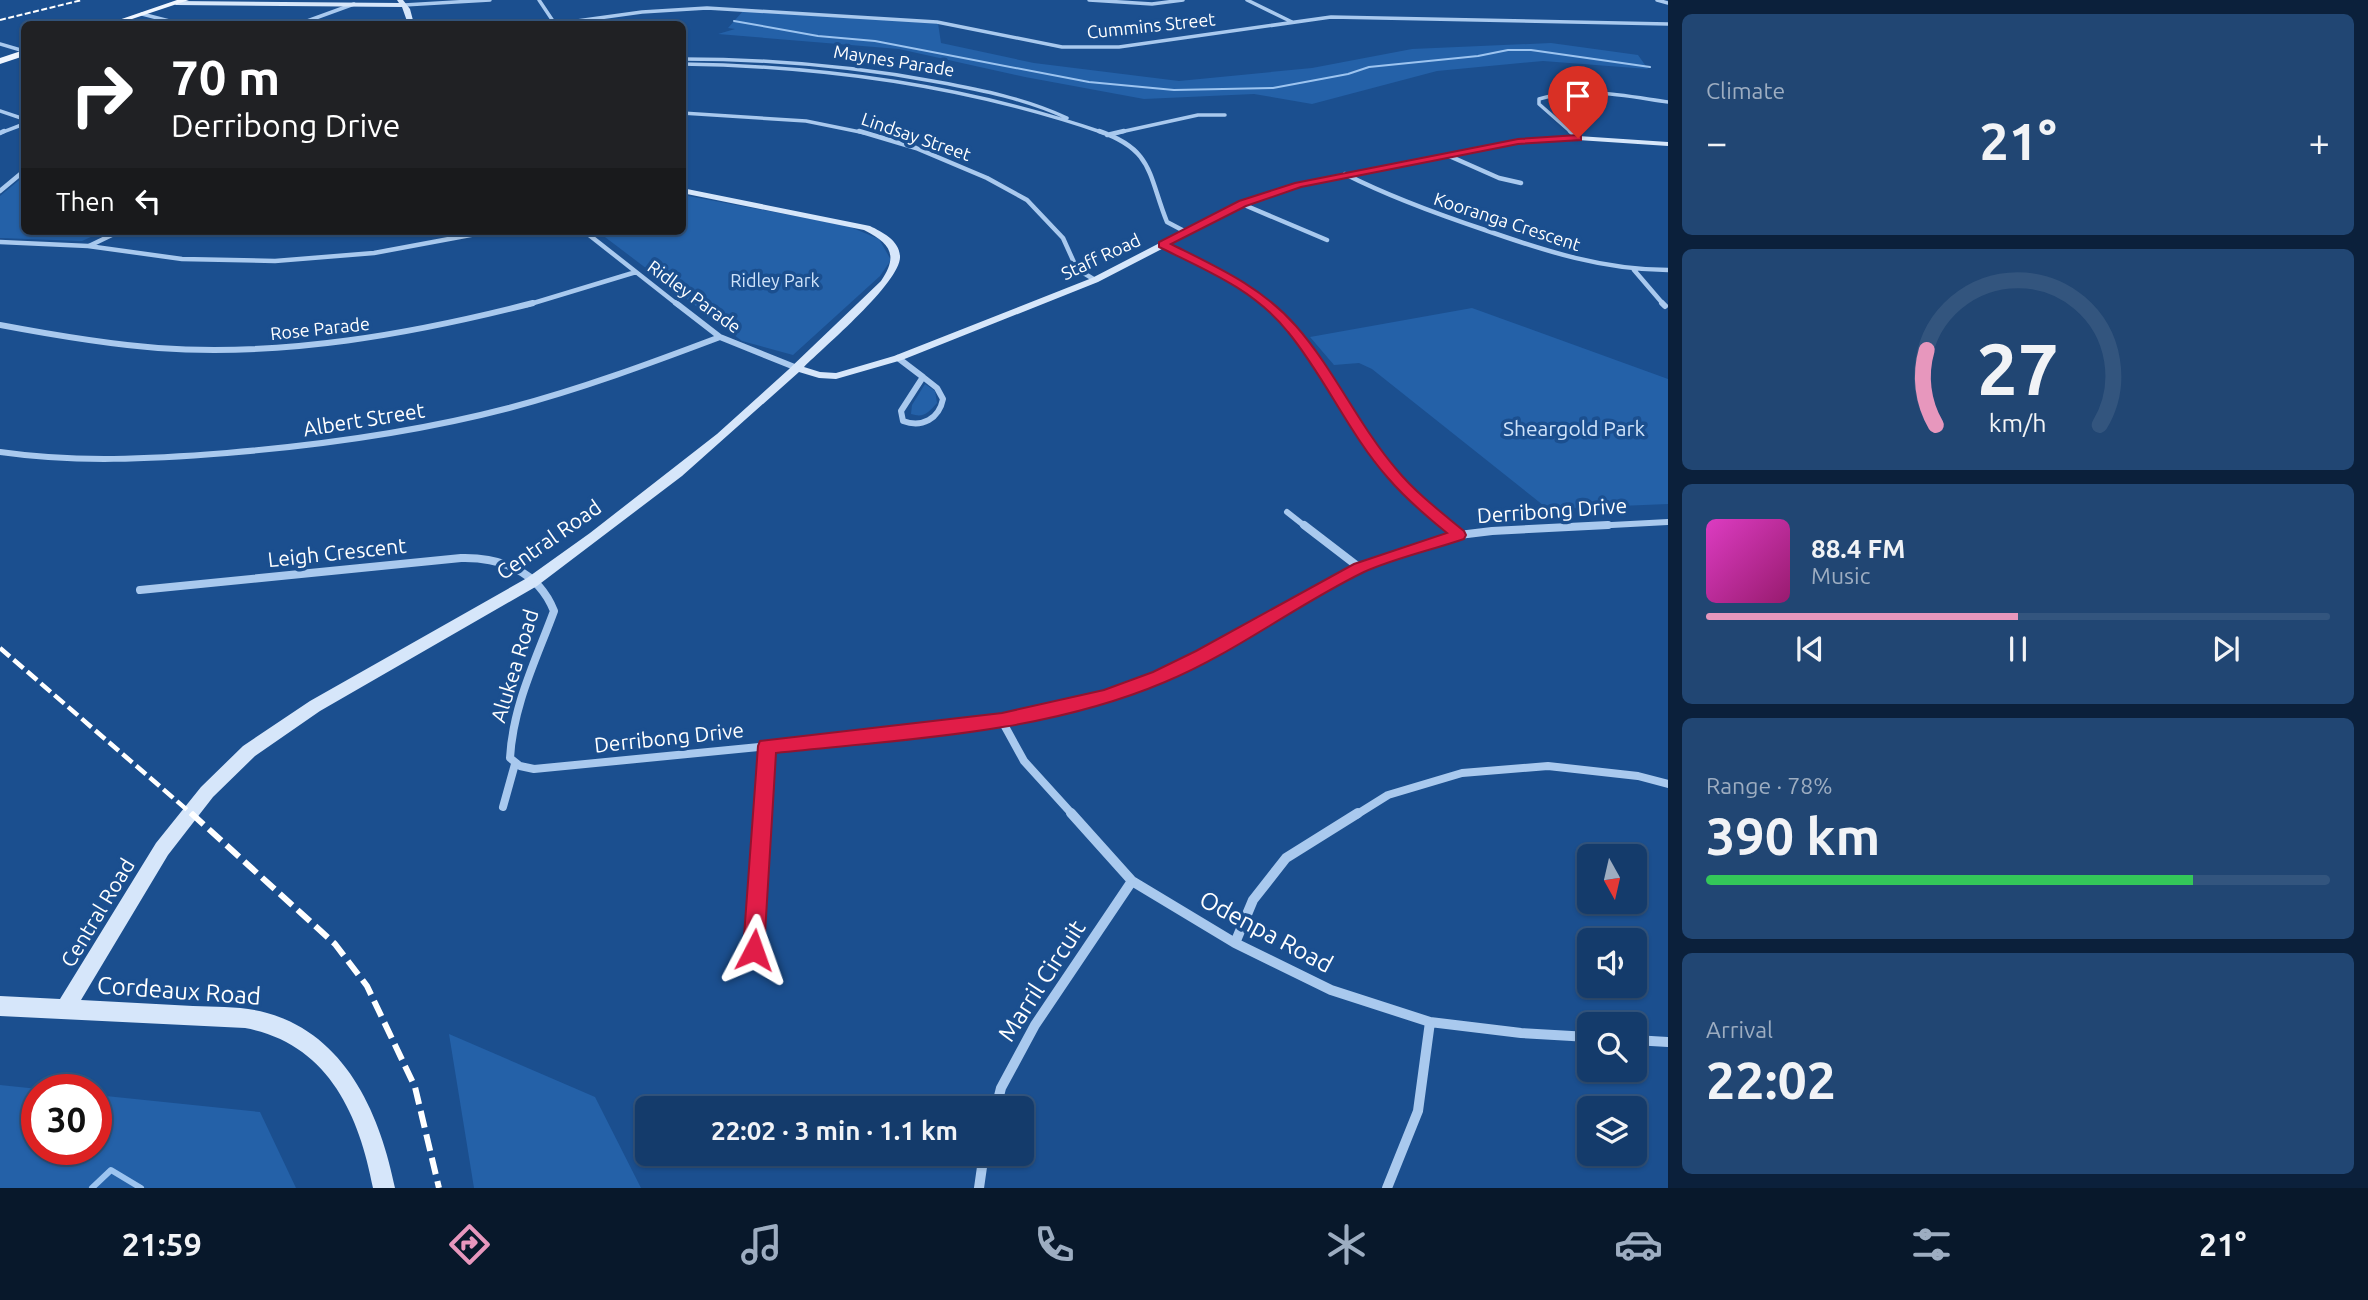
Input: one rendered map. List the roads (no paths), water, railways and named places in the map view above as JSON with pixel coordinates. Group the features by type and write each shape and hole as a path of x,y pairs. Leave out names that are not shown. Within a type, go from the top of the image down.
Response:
{"main road":[{"path":"120,21 185,0"},
{"path":"176,3 402,2 410,21"},
{"path":"0,61 21,53"},
{"name":"Staff Road","path":"797,368 819,375 836,376 898,358 1095,280 1242,204 1299,185 1518,142 1578,138 1668,144"},
{"name":"Central Road","path":"65,1009 162,849 207,792 249,751 314,705 532,582 696,458 797,368 890,277 897,262 892,244 877,232 852,223 686,191"},
{"name":"Cordeaux Road","path":"0,1006 245,1018 275,1025 291,1033 328,1063 350,1088 364,1112 384,1188"}],"street":[{"path":"402,2 490,0"},
{"path":"539,0 553,21"},
{"path":"1089,0 1152,4 1183,0"},
{"path":"1247,0 1292,22"},
{"path":"1657,0 1668,3"},
{"path":"675,2 676,9"},
{"path":"307,21 355,4"},
{"name":"Cummins Street","path":"579,21 676,9 756,9 966,25 1055,47 1087,49 1119,47 1292,22 1359,16 1668,24"},
{"path":"142,14 169,21"},
{"path":"0,44 21,51"},
{"name":"Maynes Parade","path":"686,59 818,64 911,76 988,92 1057,113 1093,130"},
{"name":"Maynes Parade","path":"686,64 815,69 905,81 981,97 1093,130 1126,145 1144,159 1167,222 1186,232"},
{"path":"1578,138 1539,104 1539,99 1550,94 1574,93 1668,102"},
{"path":"0,111 21,121"},
{"name":"Lindsay Street","path":"686,113 806,121 854,130 916,148 987,178 1027,200 1055,226 1068,245 1077,269 1095,280"},
{"path":"1107,135 1198,115 1225,115"},
{"path":"0,133 21,123"},
{"path":"1447,155 1499,178 1521,183"},
{"path":"0,191 21,174"},
{"name":"Kooranga Crescent","path":"1345,174 1383,195 1558,254 1634,270 1668,270"},
{"path":"1242,204 1327,240"},
{"path":"88,246 111,235"},
{"path":"0,242 88,246 182,259 275,261 374,253 471,235"},
{"name":"Ridley Parade","path":"589,235 720,337 797,368"},
{"path":"1163,244 1212,267 1246,288 1292,328 1392,474 1459,535"},
{"path":"1634,270 1665,306"},
{"name":"Rose Parade","path":"0,326 52,338 149,349 259,349 340,343 449,325 537,304 636,272"},
{"name":"Albert Street","path":"0,452 76,459 168,458 370,438 479,416 578,389 720,337"},
{"path":"898,358 923,377 937,388 943,404 925,424 912,425 903,421 901,414 923,377"},
{"path":"1287,512 1360,568"},
{"name":"Derribong Drive","path":"515,764 524,769 534,769 1002,721 1105,697 1159,677 1360,568 1459,535 1668,522"},
{"name":"Leigh Crescent","path":"140,590 487,557 516,569 532,582"},
{"name":"Alukea Road","path":"503,807 515,764 510,758 513,726 532,663 554,611 551,602 532,582"},
{"name":"Odenpa Road","path":"1002,721 1024,761 1132,881 1235,943 1331,990 1430,1022 1521,1033 1577,1036"},
{"path":"754,950 767,746"},
{"path":"1235,943 1253,900 1286,858 1388,795 1462,773 1548,766 1638,776 1668,784"},
{"name":"Marril Circuit","path":"999,1096 1001,1087 1035,1025 1132,881"},
{"path":"1387,1188 1418,1111 1430,1022"},
{"path":"1647,1041 1668,1042"},
{"path":"979,1188 982,1166"}],"waterway":[{"path":"734,21 818,36 875,41 1089,82 1174,90 1273,88 1348,74 1369,67 1478,56 1508,50 1531,50 1650,67"},
{"path":"92,1188 111,1170 141,1188"}],"railway":[{"path":"0,20 82,0"},
{"path":"0,648 193,815"},
{"path":"191,813 335,944 367,986 415,1087 439,1188"}],"park label":[{"name":"Ridley Park","path":"775,281"},
{"name":"Sheargold Park","path":"1574,429"}]}
